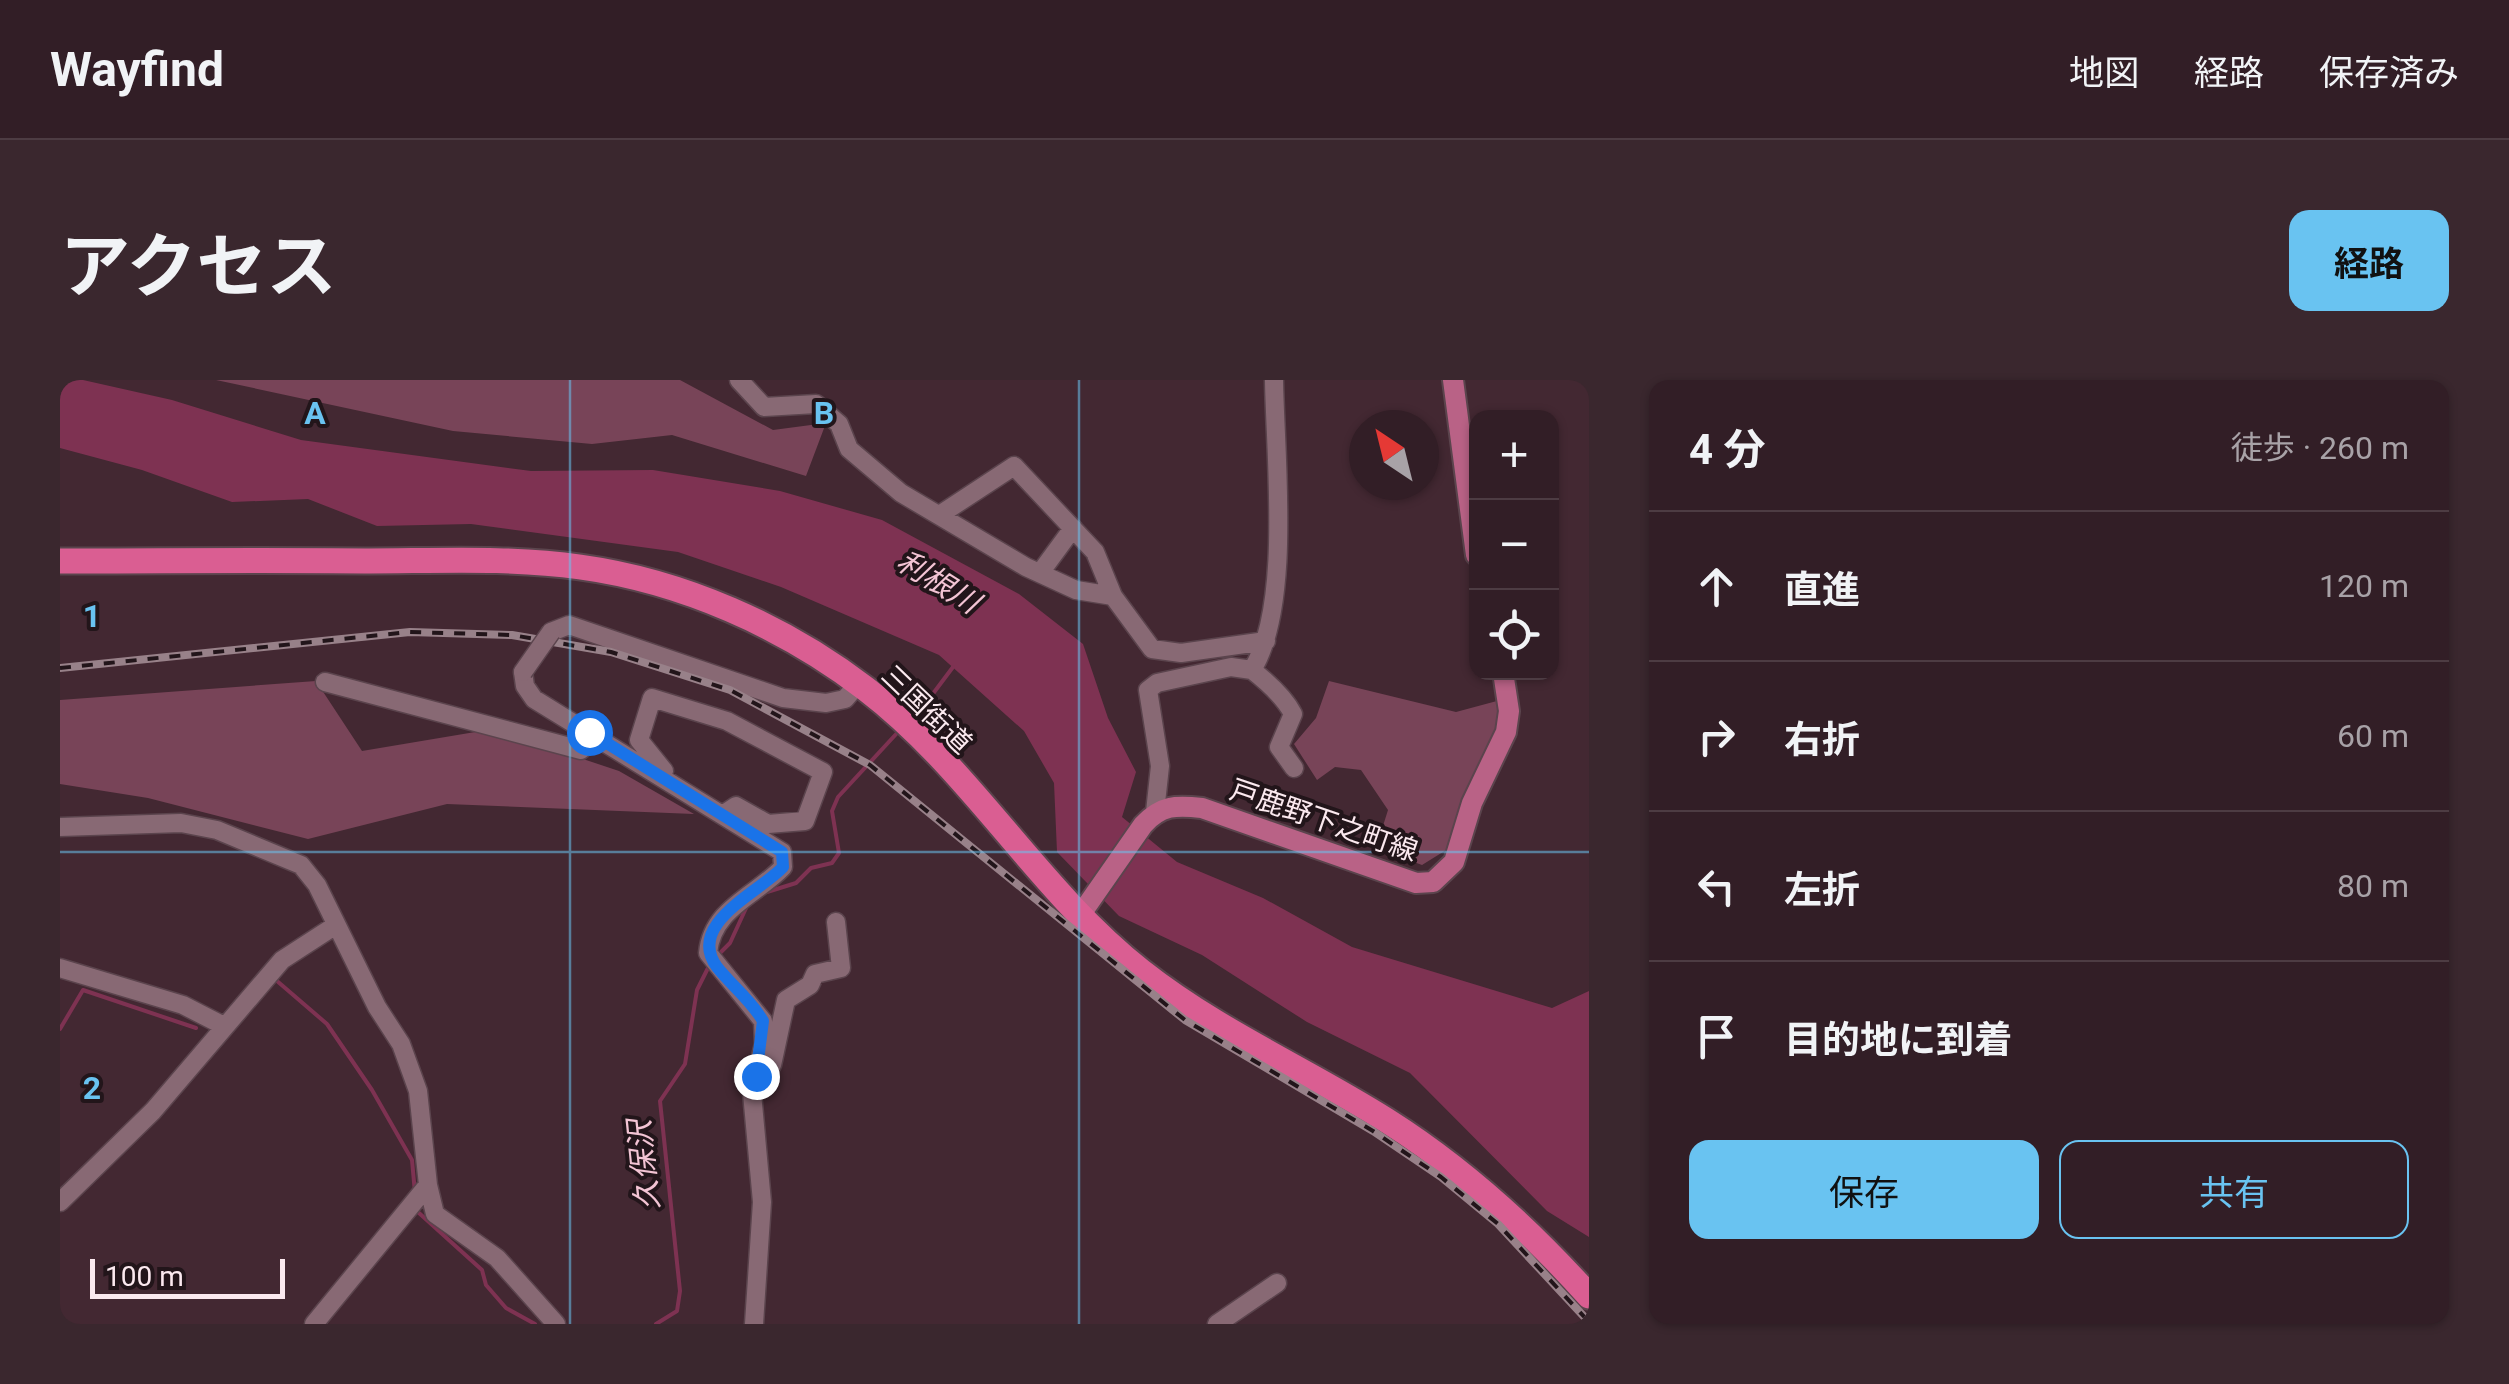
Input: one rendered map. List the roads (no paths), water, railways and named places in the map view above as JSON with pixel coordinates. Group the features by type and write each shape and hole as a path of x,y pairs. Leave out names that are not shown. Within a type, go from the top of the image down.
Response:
{"highway":[{"name":"三国街道","path":"60,561 467,561 575,566 648,581 723,607 792,641 858,684 914,732 1139,969 1190,1008 1416,1140 1506,1212 1589,1296"}],"main road":[{"path":"1453,380 1469,502"},
{"name":"戸鹿野下之町線","path":"1149,818 1173,805 1202,808 1416,882 1432,882 1454,862 1472,802 1506,732 1504,680"},
{"path":"1085,908 1149,818"}],"street":[{"path":"739,380 764,407 816,404 838,424 849,448 901,493 1040,573 1076,590 1113,596"},
{"path":"1252,670 1266,641 1275,575 1274,380"},
{"path":"940,514 1014,466 1095,552 1113,596 1144,643 1164,653 1266,641"},
{"path":"1040,573 1073,528"},
{"path":"754,1324 762,1202 752,1093 763,1021 713,960 720,921 741,897 783,867 782,852 534,698 525,686 524,672 550,632 569,624 783,698 826,703 845,699 858,684"},
{"path":"1149,818 1160,766 1148,690 1157,682 1231,667 1252,670 1266,688 1284,696 1293,714 1279,747 1294,768"},
{"path":"325,682 581,750 589,732"},
{"path":"674,782 639,740 652,698 726,721 823,772 805,821 768,824 736,806 724,814"},
{"path":"60,827 181,823 218,830 302,865 317,885 400,1044 418,1090 428,1185 436,1214 497,1258 556,1324"},
{"path":"756,1076 772,1065 786,1000 810,985 815,974 841,968 836,922"},
{"path":"60,1202 152,1111 222,1025 282,960 336,925"},
{"path":"60,968 182,1005 222,1025"},
{"path":"314,1324 428,1185"},
{"path":"1216,1324 1276,1282"}],"water":[{"name":"利根川","path":"60,380 83,380 172,400 301,440 531,471 653,470 780,491 882,520 1019,594 1083,644 1108,718 1136,772 1122,817 1177,862 1263,898 1352,947 1552,1008 1589,991 1589,1237 1547,1211 1410,1073 1307,1022 1202,955 1119,916 1057,852 1054,783 1024,731 939,655 781,587 678,552 471,524 377,526 308,499 232,502 142,470 60,448"}],"waterway":[{"name":"久保沢","path":"917,715 953,667"},
{"name":"久保沢","path":"767,892 796,883 811,868 832,863 839,853 832,811 838,797 898,732"},
{"name":"久保沢","path":"716,957 730,943 747,906"},
{"name":"久保沢","path":"656,1324 677,1311 680,1291 660,1101 685,1064 697,990 710,964"},
{"name":"久保沢","path":"277,981 327,1024 372,1090 412,1160 415,1193"},
{"name":"久保沢","path":"60,1029 83,990 196,1028"},
{"name":"久保沢","path":"419,1213 482,1270 486,1285 506,1308 535,1324"}],"railway":[{"path":"60,668 410,632 512,635 611,652 730,690 870,765 1185,1020 1373,1131 1441,1177 1498,1224 1589,1322"}]}
